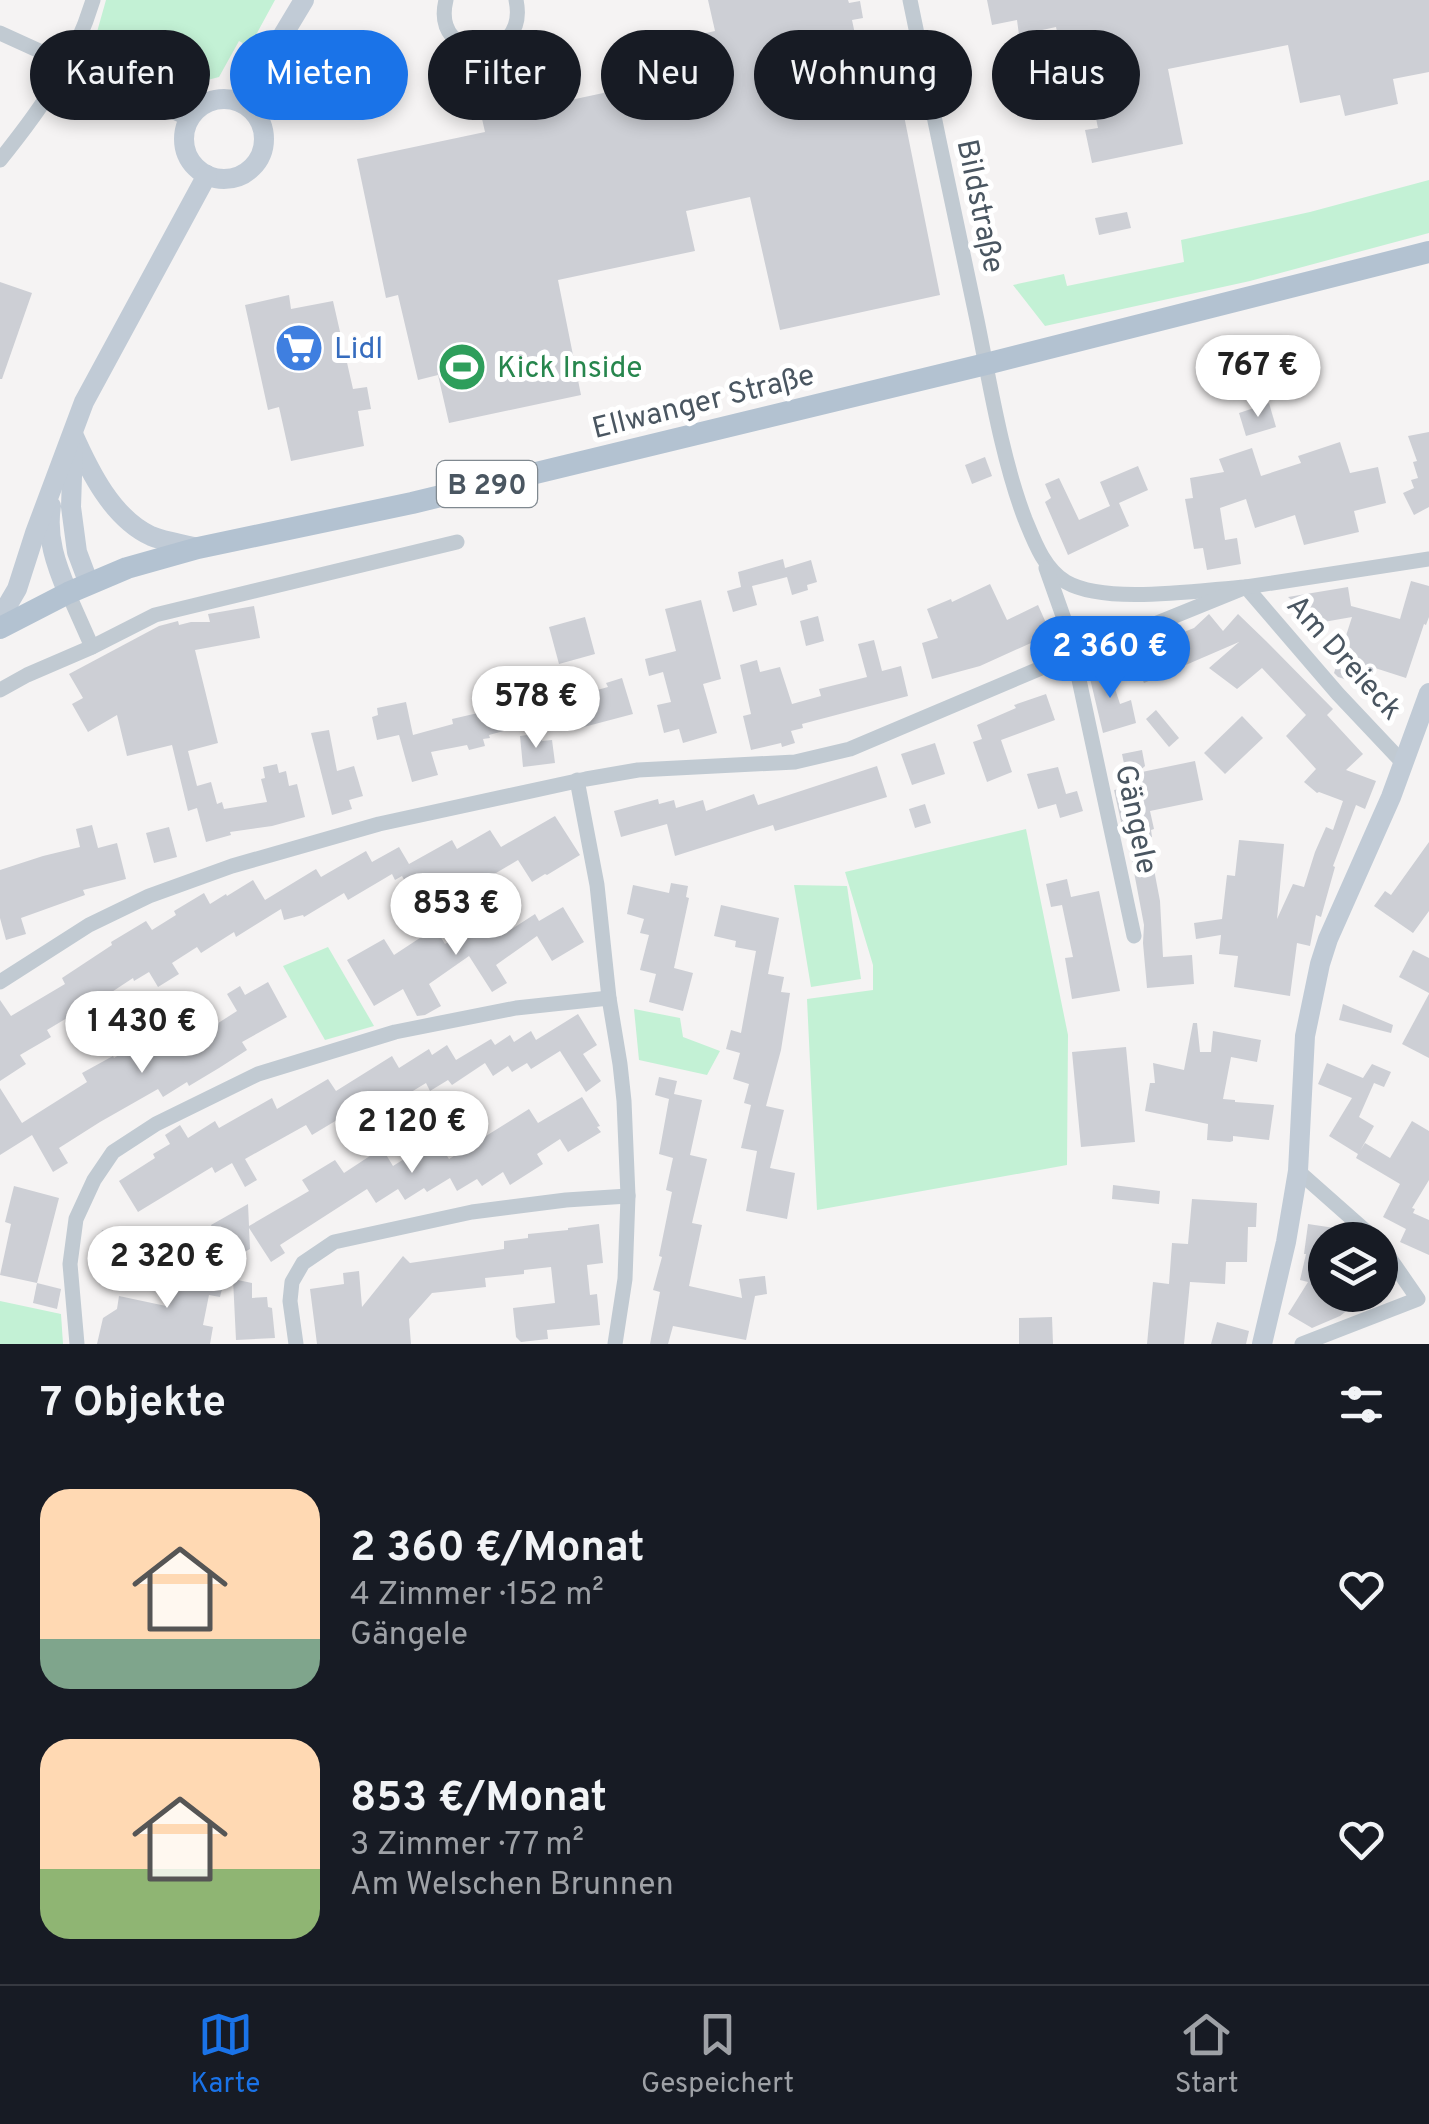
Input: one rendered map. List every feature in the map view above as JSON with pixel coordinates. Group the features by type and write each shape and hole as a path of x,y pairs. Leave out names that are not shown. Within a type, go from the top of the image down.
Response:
{"main road":[{"path":"286,30 304,0"},
{"path":"189,120 184,144 196,168 207,175 232,178 244,174 260,156 263,132 259,120"},
{"path":"0,618 17,589 84,402 207,175"},
{"name":"Ellwanger Straße","path":"0,628 128,568 198,548 412,502 986,364 1429,252"},
{"path":"73,434 94,479 120,513 150,535 198,548"},
{"path":"73,434 71,506 79,588"},
{"path":"56,479 50,517 54,561 79,588"},
{"path":"1262,1344 1298,1171 1306,1036 1320,964 1379,827 1429,693"}],"street":[{"path":"83,30 93,0"},
{"path":"446,0 444,18 448,30 465,46 476,49 488,49 508,37 522,1"},
{"name":"Bildstraße","path":"910,0 1013,479 1043,559"},
{"path":"0,33 30,47"},
{"path":"0,160 31,120"},
{"path":"0,690 154,615 458,542"},
{"path":"1043,559 1064,582 1090,590 1128,594 1246,586 1429,559"},
{"name":"Gängele","path":"1043,559 1069,633 1134,936"},
{"path":"0,982 89,925 149,896 232,866 379,824 577,780 638,770 795,762 850,749 1246,586"},
{"name":"Am Dreieck","path":"1246,586 1404,764"},
{"path":"79,588 92,648"},
{"path":"577,780 597,885 620,1064 628,1196 626,1279 615,1344"},
{"path":"77,1344 70,1264 76,1219 94,1180 114,1152 156,1124 258,1074 395,1032 516,1008 609,998"},
{"path":"1298,1171 1355,1222"},
{"path":"296,1344 290,1301 292,1282 303,1264 334,1242 472,1212 628,1196"},
{"path":"1302,1344 1424,1304 1398,1269"}],"green space":[{"path":"106,0 275,0 259,30 230,30 230,57 219,77 210,79 210,30 98,30"},
{"path":"1429,180 1429,233 1250,281 1045,326 1013,285 1064,274 1067,286 1184,262 1181,240 1310,212"},
{"path":"1026,829 1068,1035 1067,1165 817,1210 807,999 873,990 873,965 845,872"},
{"path":"794,885 847,886 861,979 811,987"},
{"path":"328,947 374,1026 325,1040 283,966"},
{"path":"634,1009 680,1018 683,1037 720,1051 707,1075 639,1060"},
{"path":"0,1301 61,1314 63,1344 0,1344"}],"building":[{"path":"708,0 860,1 863,18 852,20 854,30 754,30 754,120 905,120 940,295 780,330 750,197 686,211 695,251 558,280 581,395 449,423 438,375 418,380 398,295 386,298 357,159 485,132 482,120 581,120 581,98 601,94 601,120 734,120 734,30 715,30"},
{"path":"987,0 1429,0 1429,72 1393,79 1398,104 1345,116 1340,95 1300,103 1288,45 1168,69 1183,144 1092,163 1085,130 1098,128 1096,120 1140,120 1140,30 1056,27 1018,30 1017,20 992,25"},
{"path":"1127,212 1131,228 1099,235 1095,218"},
{"path":"0,282 32,293 2,379 0,379"},
{"name":"Lidl","path":"289,295 291,309 333,301 353,389 367,387 371,409 358,411 364,446 291,461 279,407 268,410 245,305"},
{"path":"1269,403 1276,427 1246,436 1239,413"},
{"path":"1429,432 1429,507 1414,515 1403,493 1414,488 1411,480 1418,478 1408,436"},
{"path":"1340,442 1350,473 1378,467 1386,503 1354,511 1359,532 1304,545 1295,515 1255,528 1246,499 1220,508 1225,540 1237,538 1241,564 1207,570 1203,548 1194,549 1185,499 1193,498 1190,478 1224,472 1219,459 1252,448 1261,476 1301,463 1298,456"},
{"path":"985,457 992,476 972,484 965,465"},
{"path":"1138,466 1148,490 1119,503 1129,526 1068,555 1045,502 1051,498 1045,484 1059,478 1079,520 1110,506 1100,482"},
{"path":"783,559 785,568 811,560 817,582 792,595 787,577 752,586 757,605 733,612 727,591 741,587 738,572"},
{"path":"1411,581 1429,586 1429,617 1406,678 1375,668 1369,687 1334,673 1352,617 1318,623 1288,597 1348,587 1351,606 1400,619"},
{"path":"990,584 1007,620 1038,605 1051,634 980,666 932,679 922,643 938,638 927,609"},
{"path":"701,600 721,679 703,684 717,733 683,743 679,729 664,733 657,705 671,702 663,672 649,676 645,659 676,651 665,609"},
{"path":"254,606 260,638 195,650 218,743 188,751 197,786 211,782 217,804 222,802 224,809 267,802 261,779 265,778 263,767 277,764 279,773 286,771 289,786 297,784 305,817 230,832 231,835 206,842 197,808 188,811 172,745 127,756 117,715 88,732 72,704 83,698 69,674 159,626 178,621 179,625 210,622 208,614"},
{"path":"1209,614 1223,631 1238,614 1266,641 1333,709 1327,715 1363,754 1346,770 1376,781 1365,809 1356,805 1333,866 1321,917 1316,915 1310,946 1297,943 1290,996 1234,987 1238,956 1219,954 1221,935 1196,939 1194,923 1222,919 1227,875 1235,876 1239,840 1284,844 1277,919 1293,884 1304,887 1326,827 1333,830 1343,801 1317,793 1304,782 1316,769 1286,736 1306,715 1262,668 1237,689 1209,668 1239,642 1144,683 1131,653 1194,628"},
{"path":"818,616 824,641 806,646 800,621"},
{"path":"585,617 595,654 559,664 549,627"},
{"path":"874,640 882,671 901,666 908,696 802,724 803,728 791,731 795,743 751,750 743,716 751,714 740,665 757,660 760,672 780,667 792,704 821,696 819,689 867,677 858,644"},
{"path":"1107,664 1120,704 1131,700 1136,723 1103,733 1088,670"},
{"path":"622,678 633,714 580,728 572,697 608,687 606,683"},
{"path":"1046,694 1055,720 1001,740 1012,772 987,782 973,742 982,739 977,725 1016,708 1014,705"},
{"path":"516,701 522,726 489,735 490,738 483,739 485,746 431,752 438,775 412,782 399,735 377,740 372,717 378,715 377,708 406,702 413,735"},
{"path":"1156,710 1179,738 1169,747 1146,719"},
{"path":"1242,716 1263,738 1225,774 1204,753"},
{"path":"329,730 337,771 354,766 363,796 349,800 352,809 332,815 311,733"},
{"path":"541,733 542,741 552,740 555,763 523,767 520,736"},
{"path":"935,743 945,774 912,785 901,754"},
{"path":"1142,750 1145,766 1137,773 1195,761 1203,800 1150,811 1154,829 1148,838 1160,901 1163,957 1192,955 1194,984 1147,988 1144,925 1114,790 1129,787 1122,754"},
{"path":"877,766 887,797 775,831 773,825 675,856 667,824 621,837 614,811 658,799 659,804 674,800 676,808 703,800 706,811 754,794 758,805"},
{"path":"1058,767 1066,794 1077,791 1083,811 1060,818 1056,804 1038,809 1027,774"},
{"path":"925,804 931,823 915,828 909,809"},
{"path":"555,816 580,855 547,875 532,882 518,860 474,886 468,875 418,904 402,876 395,880 392,874 348,900 344,893 304,917 284,920 281,909 201,953 197,947 172,963 179,974 158,987 149,972 92,1005 89,1000 66,1014 67,1018 47,1030 51,1037 20,1055 26,1064 0,1081 0,1000 11,1016 65,984 62,978 112,945 111,942 146,921 152,930 204,893 210,904 253,880 265,900 316,869 321,877 366,851 372,862 399,847 409,864 452,840 457,849 490,830 501,847"},
{"path":"92,825 98,848 117,843 126,879 83,890 85,895 21,918 26,934 6,940 0,918 0,870 80,847 76,829"},
{"path":"169,827 177,857 154,863 146,833"},
{"path":"1429,842 1429,911 1413,933 1374,906 1385,891 1391,895"},
{"path":"1067,879 1071,897 1099,891 1120,991 1072,999 1065,958 1073,957 1062,905 1051,907 1046,884"},
{"path":"671,883 688,886 689,898 674,968 693,973 683,1011 649,1002 656,974 640,970 649,935 640,933 644,919 627,914 633,885 669,893"},
{"path":"721,905 779,918 768,974 784,977 781,992 790,993 781,1050 766,1106 784,1110 770,1168 795,1173 787,1219 746,1211 757,1151 741,1148 751,1105 744,1103 749,1084 733,1079 740,1053 726,1049 731,1030 741,1033 756,951 735,947 736,941 714,936"},
{"path":"563,907 584,942 552,961 537,936 496,965 507,983 492,992 469,956 429,984 441,1006 425,1015 417,1016 403,989 374,1006 347,960 384,939 394,955 435,928 445,944 489,916 501,936 535,914 539,921"},
{"path":"1413,950 1429,958 1429,993 1399,977"},
{"path":"268,982 287,1017 242,1042 247,1050 189,1086 187,1082 163,1097 158,1089 100,1122 59,1148 68,1163 53,1172 32,1135 0,1155 0,1088 22,1123 87,1082 82,1073 159,1030 168,1044 196,1027 201,1034 237,1011 227,994 240,986 245,995"},
{"path":"1429,994 1429,1058 1402,1044"},
{"path":"1343,1004 1393,1025 1391,1033 1339,1020"},
{"path":"578,1014 597,1045 583,1054 601,1081 586,1092 560,1051 531,1069 527,1063 512,1072 508,1066 493,1076 485,1063 452,1085 448,1080 430,1091 426,1083 375,1114 367,1102 312,1135 306,1125 245,1159 257,1180 245,1187 232,1163 215,1173 212,1167 138,1212 119,1181 155,1158 153,1154 170,1144 165,1135 180,1125 188,1138 215,1121 219,1128 272,1098 277,1109 328,1079 336,1091 392,1056 399,1068 429,1049 432,1055 447,1045 456,1060 491,1039 495,1045 510,1035 514,1042 531,1031 536,1040"},
{"path":"1193,1023 1197,1023 1200,1052 1211,1052 1213,1031 1261,1040 1257,1062 1231,1057 1223,1099 1274,1105 1269,1140 1233,1136 1230,1142 1207,1140 1208,1124 1145,1111 1150,1083 1155,1083 1153,1063 1184,1070"},
{"path":"1126,1047 1135,1142 1081,1147 1072,1052"},
{"path":"1327,1063 1363,1078 1372,1064 1391,1072 1384,1087 1374,1083 1359,1117 1374,1126 1360,1151 1365,1143 1390,1158 1412,1121 1429,1131 1429,1180 1412,1208 1413,1213 1429,1220 1429,1255 1400,1242 1406,1229 1383,1217 1400,1184 1356,1158 1358,1154 1329,1136 1352,1098 1318,1084"},
{"path":"659,1077 677,1081 674,1094 702,1100 690,1155 707,1159 692,1223 702,1225 689,1286 742,1298 739,1279 765,1276 767,1294 755,1296 746,1340 673,1326 668,1344 650,1344 660,1292 653,1290 672,1192 666,1190 673,1158 659,1154 669,1099 655,1095"},
{"path":"582,1097 601,1132 568,1152 560,1139 537,1154 543,1164 510,1185 503,1172 482,1186 477,1179 457,1191 450,1178 405,1200 398,1189 376,1203 367,1189 280,1245 285,1253 271,1262 249,1228 250,1249 232,1259 232,1252 225,1251 211,1225 248,1204 249,1226 309,1191 302,1180 335,1160 344,1173 382,1148 393,1166 436,1139 449,1159 529,1109 538,1123"},
{"path":"1113,1185 1160,1191 1159,1204 1112,1199"},
{"path":"14,1186 59,1198 37,1283 0,1275 11,1224 5,1222"},
{"path":"1192,1199 1257,1203 1256,1227 1248,1227 1247,1262 1226,1262 1225,1284 1190,1282 1184,1344 1147,1344 1153,1282 1169,1284 1172,1243 1188,1244"},
{"path":"599,1224 603,1263 587,1265 590,1295 597,1294 600,1325 547,1330 548,1339 521,1342 516,1337 513,1308 555,1303 551,1267 485,1278 486,1287 432,1293 409,1319 411,1344 317,1344 310,1289 344,1284 343,1273 359,1271 362,1307 403,1256 410,1263 504,1249 504,1241 528,1238 528,1234"},
{"path":"1308,1224 1308,1282 1300,1280"},
{"path":"102,1230 143,1239 132,1291 99,1284 102,1270 94,1268"},
{"path":"174,1259 218,1266 207,1272 225,1277 220,1297 209,1295 203,1325 213,1327 210,1344 97,1344 103,1318 117,1309 119,1296 166,1306"},
{"path":"233,1279 252,1283 252,1298 267,1297 275,1338 236,1340"},
{"path":"1308,1282 1308,1312 1345,1312 1312,1328 1288,1314"},
{"path":"37,1283 61,1289 57,1309 33,1303"},
{"path":"1052,1317 1053,1344 1019,1344 1019,1318"},
{"path":"1217,1322 1249,1331 1246,1344 1211,1344"}],"place":[{"name":"Lidl","path":"299,348"},
{"name":"Kick Inside","path":"462,367"}]}
